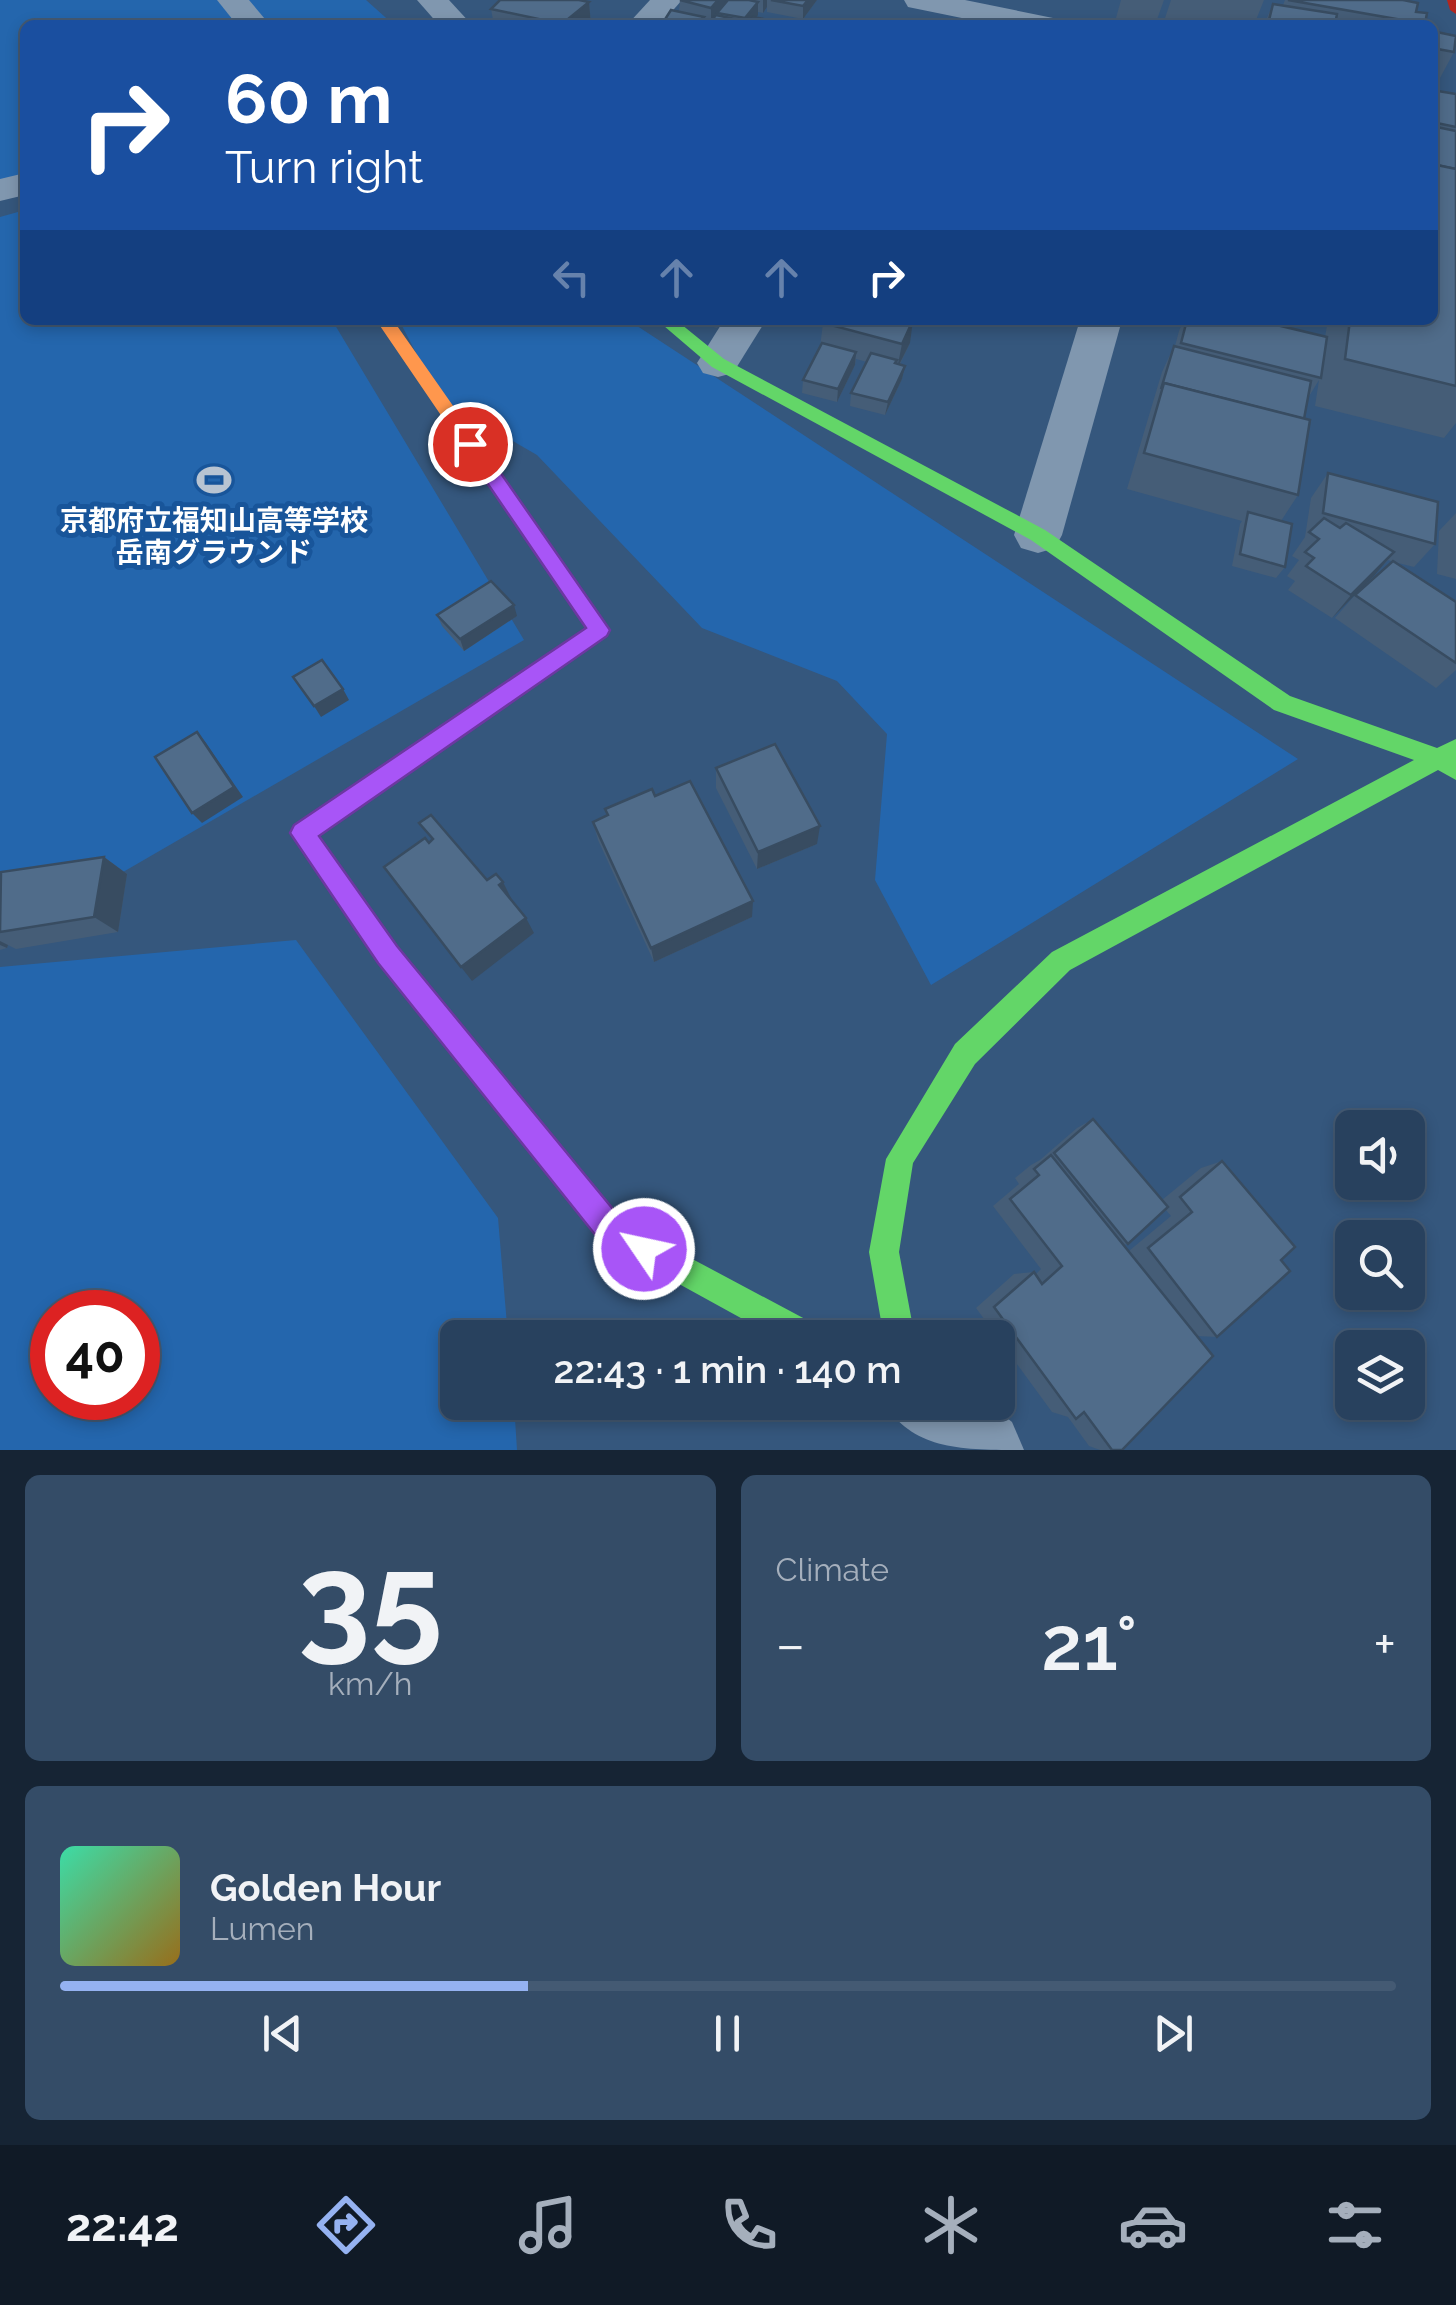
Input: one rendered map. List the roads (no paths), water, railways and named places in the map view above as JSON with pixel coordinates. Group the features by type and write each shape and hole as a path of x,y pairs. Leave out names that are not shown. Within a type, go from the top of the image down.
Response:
{"street":[{"path":"232,0 250,20"},
{"path":"432,0 451,20"},
{"path":"648,20 667,0"},
{"path":"1453,0 1456,10"},
{"path":"931,10 1005,20"},
{"path":"387,325 599,630 302,833 388,954 612,1231 775,1320"},
{"path":"671,325 718,363 1038,535 1282,703 1451,759"},
{"path":"718,363 742,325"},
{"path":"1038,535 1100,325"},
{"path":"897,1320 884,1252 900,1159 964,1054 1061,961 1451,759"},
{"path":"946,1420 984,1450"}],"place":[{"name":"京都府立福知山高等学校 岳南グラウンド","path":"214,480"}]}
